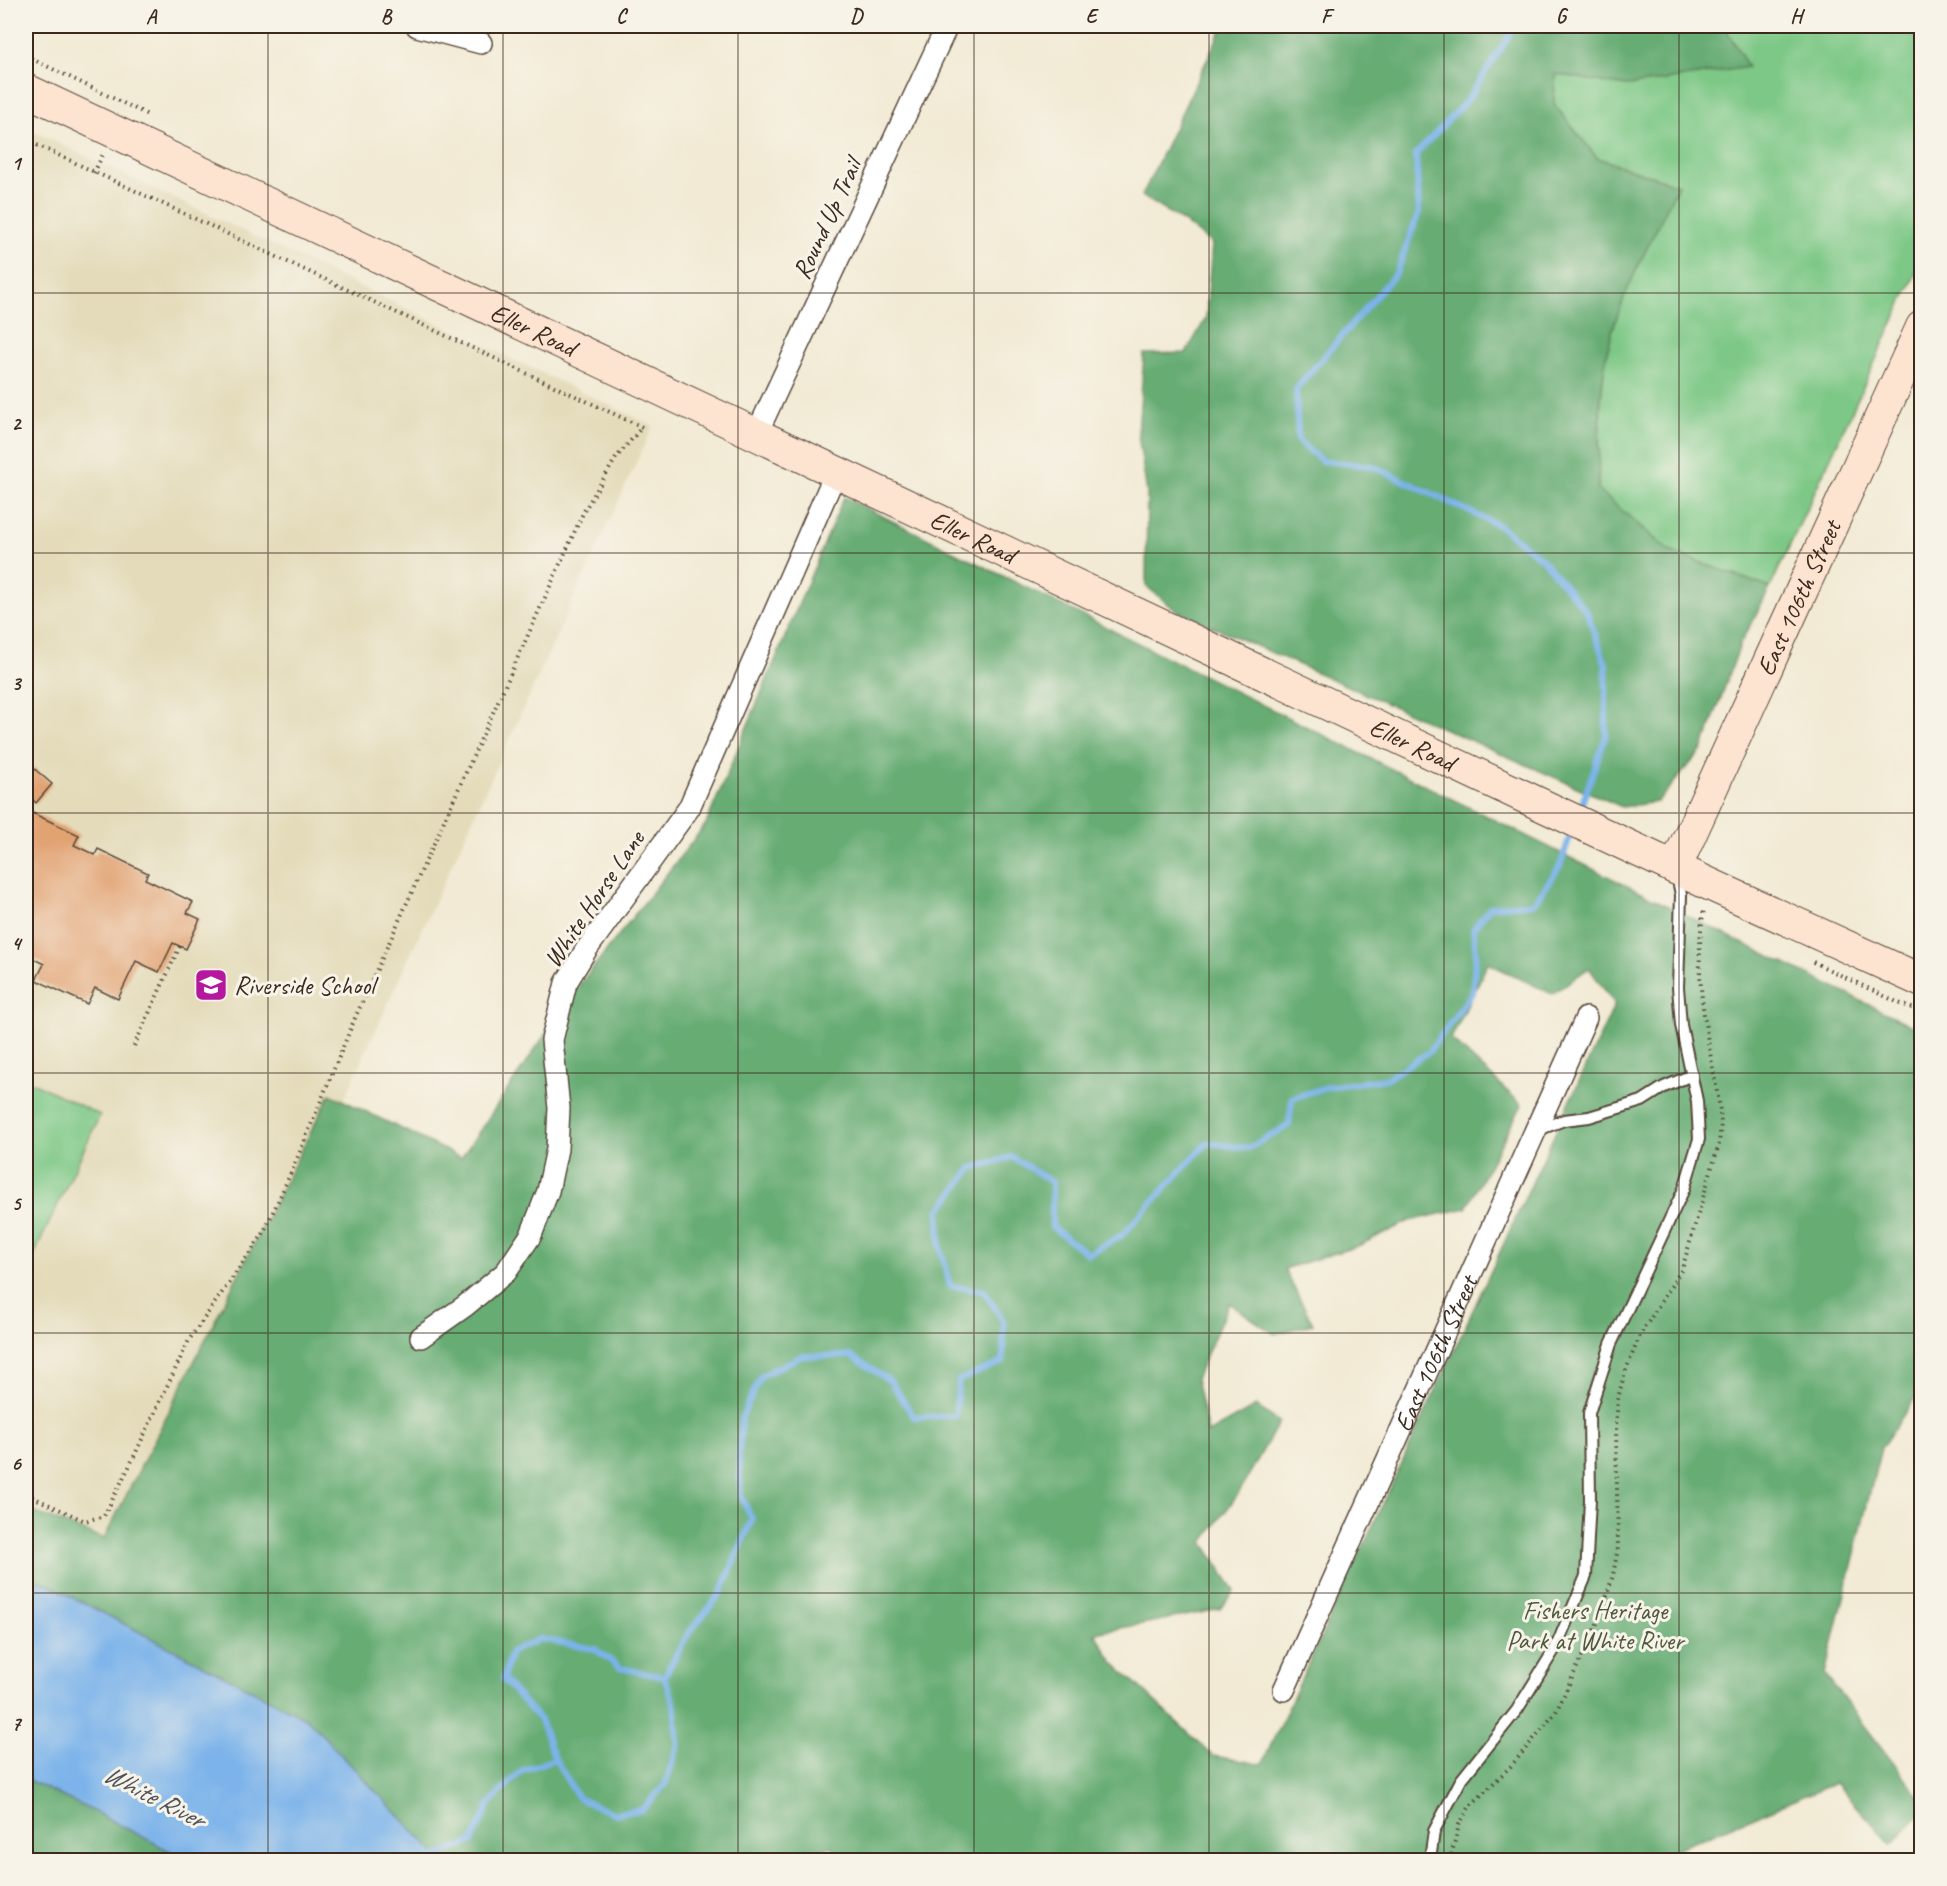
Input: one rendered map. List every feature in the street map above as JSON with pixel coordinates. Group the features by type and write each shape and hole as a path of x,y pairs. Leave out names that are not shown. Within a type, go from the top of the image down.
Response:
{"street":[{"path":"417,26 481,43"},
{"name":"Round Up Trail","path":"756,435 947,26"},
{"name":"Eller Road","path":"26,90 1675,868 1922,981"},
{"name":"East 106th Street","path":"1675,868 1922,327"},
{"name":"White Horse Lane","path":"422,1337 506,1272 531,1235 548,1191 557,1149 559,1108 552,1041 566,982 586,950 689,808 836,472"},
{"name":"East 106th Street","path":"1284,1690 1586,1018"}],"lane":[{"path":"1430,1860 1434,1831 1461,1780 1517,1710 1556,1647 1586,1576 1590,1500 1589,1413 1611,1344 1684,1189 1699,1140 1698,1101 1681,1025 1678,987 1681,895 1675,868"},
{"path":"1535,1132 1564,1120 1589,1117 1642,1101 1664,1087 1692,1075"}],"path":[{"path":"26,56 150,116"},
{"path":"26,140 642,427 616,458 584,511 355,1018 294,1166 263,1234 189,1340 104,1516 85,1521 26,1494"},
{"path":"1450,1860 1459,1825 1470,1806 1512,1765 1556,1712 1594,1631 1613,1575 1618,1548 1616,1426 1618,1398 1631,1353 1682,1269 1719,1144 1721,1122 1719,1103 1699,985 1698,962 1704,910"},
{"path":"134,1046 180,946"}],"shaded area":[{"name":"Riverside School","path":"26,128 653,426 126,1574 26,1544"}],"green space":[{"path":"1223,26 1724,26 1748,67 1626,86 1555,74 1554,104 1597,158 1678,185 1633,278 1611,335 1601,392 1598,490 1669,551 1770,588 1741,642 1702,750 1657,802 1622,807 1177,611 1146,586 1147,493 1138,434 1144,354 1186,353 1206,318 1212,244 1184,222 1142,196"},
{"path":"1724,26 1921,26 1921,262 1770,588 1669,551 1598,490 1602,393 1611,336 1633,278 1678,185 1597,158 1554,104 1555,74 1627,86 1748,67"},
{"name":"Fishers Heritage Park at White River","path":"844,497 1921,1030 1921,1389 1881,1448 1825,1674 1921,1799 1921,1814 1891,1845 1835,1783 1650,1860 841,1860 832,1846 794,1860 441,1860 307,1719 49,1585 26,1577 26,1509 104,1539 330,1094 461,1158 577,988 706,824","holes":["1488,963 1552,994 1589,968 1615,1004 1262,1764 1213,1756 1113,1662 1095,1633 1220,1609 1235,1591 1203,1542 1238,1494 1279,1422 1256,1406 1208,1433 1196,1379 1229,1303 1274,1334 1313,1324 1284,1269 1358,1246 1409,1221 1466,1208 1522,1105 1451,1039"]},
{"path":"26,1079 100,1115 26,1272"},
{"path":"26,1779 95,1812 187,1860 26,1860"}],"water":[{"name":"White River","path":"26,1577 49,1585 307,1719 441,1860 187,1860 26,1779"}],"building":[{"path":"30,765 52,784 36,803 33,800 26,809 26,771"},
{"path":"26,810 79,835 74,845 95,855 98,849 148,873 145,879 193,902 187,913 200,919 186,949 173,943 159,972 136,961 118,999 95,988 87,1004 36,980 44,964 26,955"}],"waterway":[{"path":"1511,26 1509,36 1469,98 1416,154 1419,212 1397,272 1296,389 1298,441 1322,461 1372,466 1498,525 1542,559 1587,612 1606,665 1606,735 1579,812"},
{"path":"431,1860 472,1842 490,1803 521,1771 555,1759 578,1798 615,1814 642,1810 665,1785 678,1745 674,1702 664,1677 688,1634 721,1593 752,1519 741,1496 739,1455 742,1417 761,1376 802,1356 851,1356 890,1381 914,1417 955,1416 959,1380 1003,1362 1004,1322 984,1291 950,1286 940,1246 939,1211 972,1168 1012,1157 1052,1182 1052,1227 1088,1254 1121,1236 1207,1143 1249,1148 1289,1125 1292,1098 1327,1087 1386,1079 1429,1052 1472,993 1476,953 1473,929 1490,907 1534,903 1560,866 1572,830"},
{"path":"555,1759 540,1720 503,1679 511,1652 540,1639 595,1649 620,1668 664,1677"}],"place":[{"name":"Riverside School","path":"211,985"}]}
